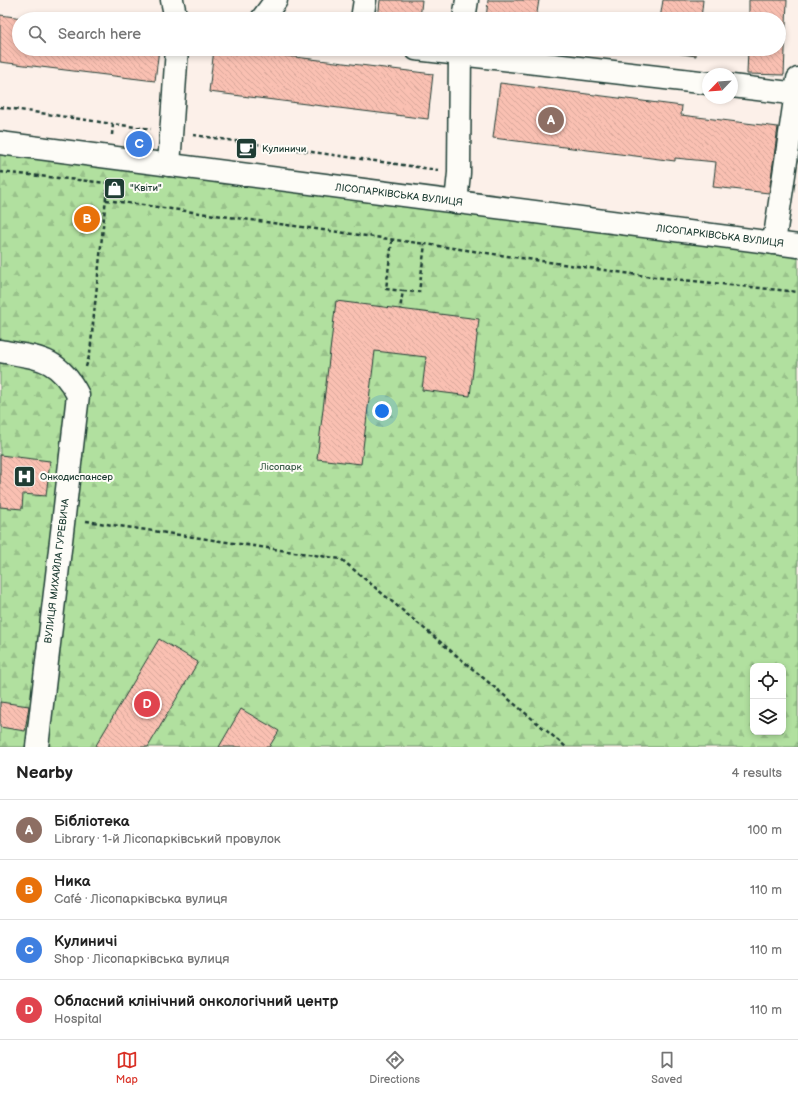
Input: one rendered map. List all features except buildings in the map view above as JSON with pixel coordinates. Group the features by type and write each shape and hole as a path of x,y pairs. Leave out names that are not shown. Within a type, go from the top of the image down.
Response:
{"street":[{"path":"172,0 175,12"},
{"path":"267,12 276,0"},
{"path":"363,12 365,0"},
{"path":"465,12 467,0"},
{"path":"169,165 177,56"},
{"path":"456,202 459,174 460,56"},
{"path":"492,56 702,82"},
{"path":"738,86 797,89 774,243"},
{"name":"ЛІСОПАРКІВСЬКА ВУЛИЦЯ","path":"0,143 798,246"},
{"path":"0,351 48,361 61,370 71,381 78,395"},
{"name":"ВУЛИЦЯ МИХАЙЛА ГУРЕВИЧА","path":"37,747 78,395"}],"path":[{"path":"0,107 113,124"},
{"path":"0,172 107,183"},
{"path":"106,200 645,276 798,292"},
{"path":"78,395 90,352 105,206"},
{"path":"392,240 386,289 419,292 425,244"},
{"path":"400,309 403,291"},
{"path":"64,517 341,559 566,747"}],"green space":[{"name":"Лісопарк","path":"0,150 798,256 798,747 0,747"}],"place":[{"name":"Бібліотека","path":"551,120"},
{"name":"Кулиничі","path":"139,144"},
{"name":"Кулиничи","path":"246,149"},
{"name":"\"Квіти\"","path":"114,188"},
{"name":"Ника","path":"87,219"},
{"name":"Онкодиспансер","path":"24,477"},
{"name":"Обласний клінічний онкологічний центр","path":"147,704"}]}
